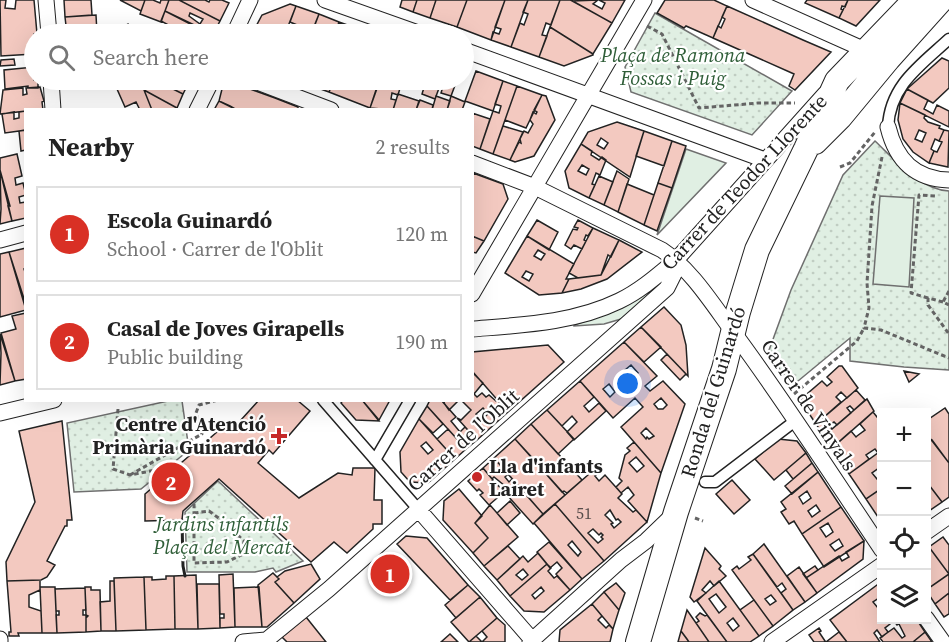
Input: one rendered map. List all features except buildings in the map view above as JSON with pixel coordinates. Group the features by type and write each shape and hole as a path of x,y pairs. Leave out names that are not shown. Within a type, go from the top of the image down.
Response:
{"main road":[{"path":"865,50 915,0"},
{"name":"Ronda del Guinardó","path":"806,149 840,117 941,0"},
{"name":"Carrer de Teodor Llorente","path":"837,81 865,50"},
{"name":"Ronda del Guinardó","path":"638,642 685,515 746,282 757,250 837,81"}],"street":[{"path":"46,0 48,24"},
{"path":"239,24 250,0"},
{"path":"326,0 393,24"},
{"path":"474,291 644,0"},
{"path":"753,0 865,50"},
{"path":"949,39 900,86 894,97 889,116 882,126 910,167 931,179 949,180"},
{"path":"474,54 765,160"},
{"name":"Carrer de Teodor Llorente","path":"474,329 550,321 590,312 619,301 639,289 676,260 837,81"},
{"path":"52,90 53,108"},
{"path":"198,108 207,90"},
{"path":"278,90 326,108"},
{"name":"Carrer de Vinyals","path":"474,164 535,187 662,250 676,260 711,302 764,374 877,543"},
{"path":"0,240 24,234"},
{"name":"Carrer de l'Oblit","path":"265,641 328,589 667,288 675,272 676,260"},
{"path":"0,413 46,402"},
{"path":"325,402 532,641 621,560 685,515"},
{"path":"375,460 409,402"},
{"path":"705,482 715,482 795,421"},
{"path":"931,529 949,516"},
{"path":"772,642 877,568"},
{"path":"931,624 943,642"},
{"path":"243,642 265,641"}],"path":[{"path":"645,25 662,34 699,108 758,103 795,103"},
{"path":"840,167 850,163 876,130 882,126"},
{"path":"798,392 857,341 864,328 870,308 867,283 870,231 882,157"},
{"path":"945,196 919,195 911,293 949,305"},
{"path":"944,303 949,291"},
{"path":"928,298 928,305 949,334"},
{"path":"864,328 881,330 949,358"},
{"path":"130,475 202,434 196,413 199,405 210,402"},
{"path":"118,409 113,469 130,475 161,469 168,474"},
{"path":"194,501 194,513 194,563 228,562 243,554 244,541 224,522 209,511 194,513"},
{"path":"685,515 703,521"}],"green space":[{"name":"Plaça de Ramona Fossas i Puig","path":"655,13 792,91 752,135 631,92 625,67"},
{"path":"875,141 918,179 938,189 949,191 949,370 850,361 850,338 792,386 768,353 791,290 843,175"},
{"path":"686,149 726,163 657,235"},
{"path":"880,196 914,198 909,287 873,284"},
{"path":"651,291 653,293 621,319 604,324 574,326 614,311"},
{"path":"163,402 182,402 189,450 141,489 74,492 67,423"},
{"name":"Jardins infantils Plaça del Mercat","path":"218,481 303,561 276,572 273,568 255,572 187,572 185,512"}],"wall":[{"path":"182,520 185,576"}],"place":[{"name":"Centre d'Atenció Primària Guinardó","path":"279,436"},
{"name":"Lla d'infants Lairet","path":"477,477"},
{"name":"Casal de Joves Girapells","path":"171,482"},
{"name":"Escola Guinardó","path":"390,574"}]}
